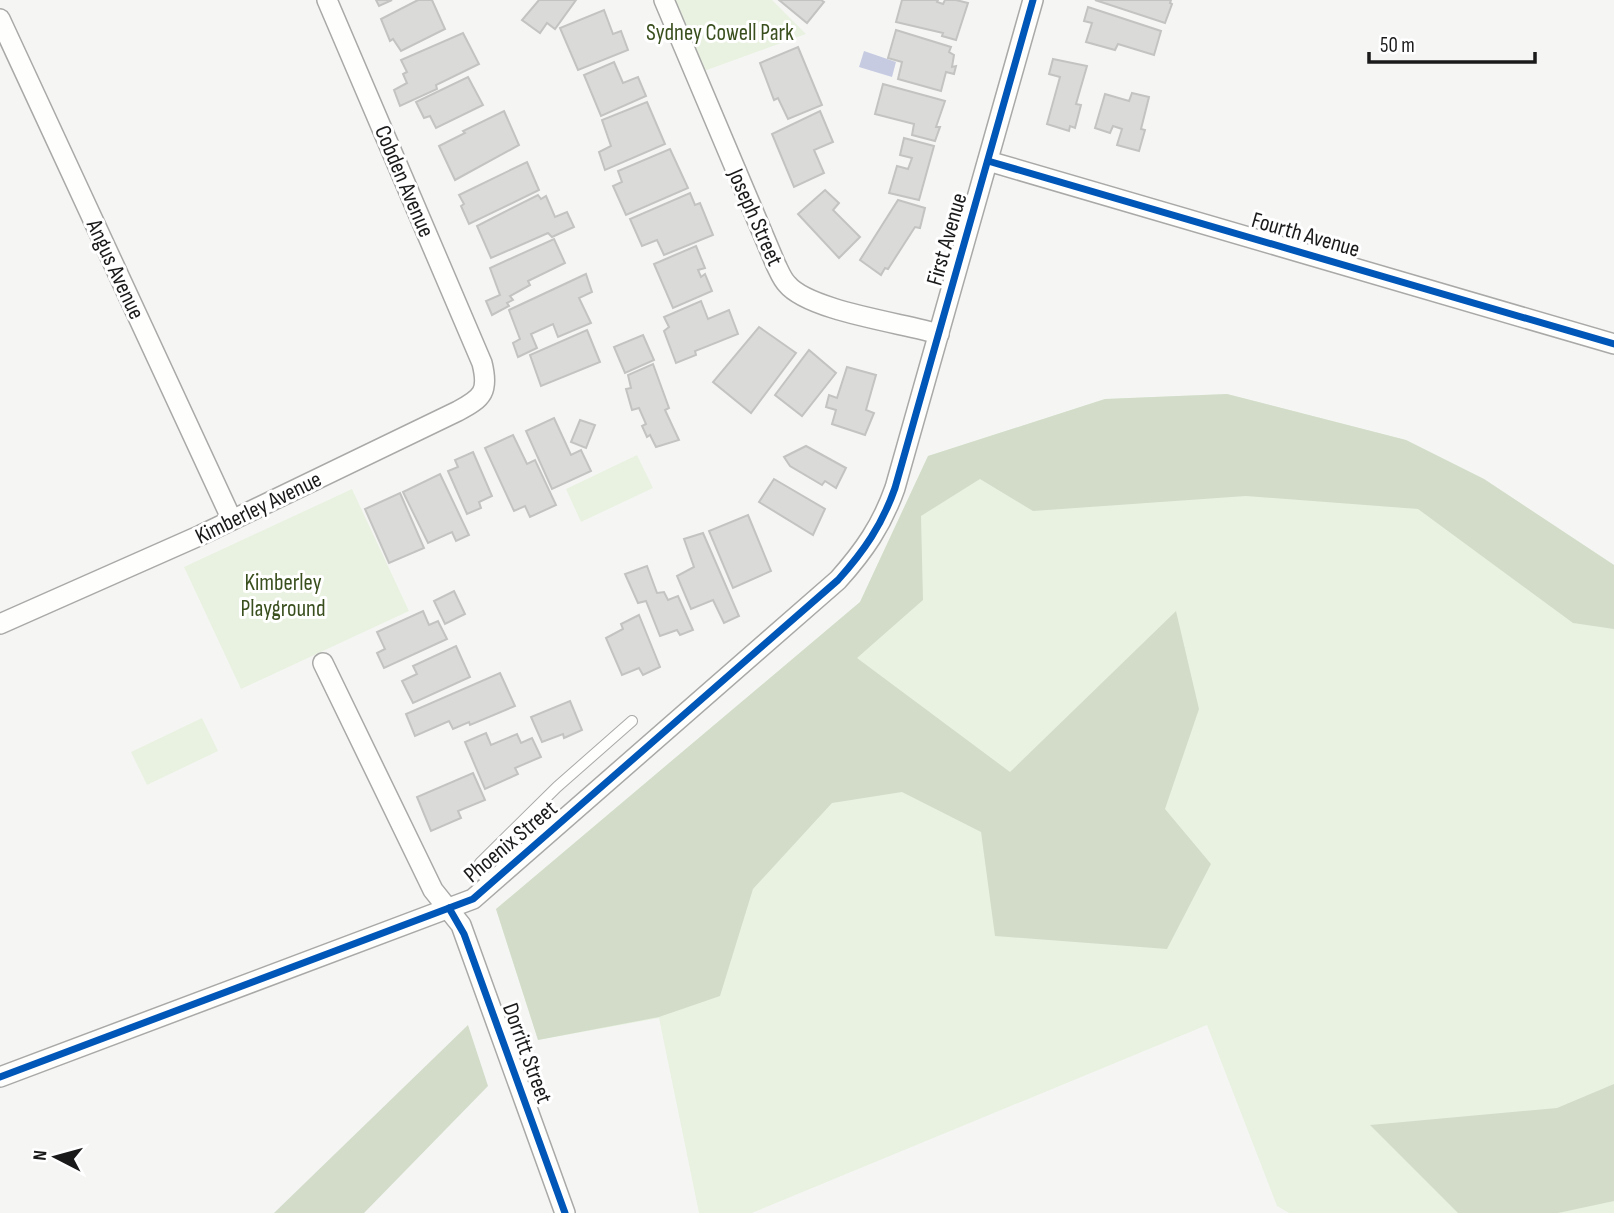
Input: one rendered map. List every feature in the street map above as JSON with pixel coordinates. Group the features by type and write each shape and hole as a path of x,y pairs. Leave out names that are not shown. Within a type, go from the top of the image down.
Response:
{"street":[{"name":"Cobden Avenue","path":"327,0 482,363"},
{"name":"Joseph Street","path":"664,0 776,265 787,285 823,305 939,334"},
{"name":"First Avenue","path":"895,488 1033,0"},
{"name":"Angus Avenue","path":"0,19 232,520"},
{"name":"Fourth Avenue","path":"988,160 1614,344"},
{"name":"Kimberley Avenue","path":"0,624 232,520 477,401 484,391 482,363"},
{"name":"Phoenix Street","path":"0,1077 473,899 838,580 874,537 886,515 895,488"},
{"name":"Dorritt Street","path":"323,663 433,890 449,908 464,934 565,1213"}],"lane":[{"path":"487,887 480,863 557,787 632,722"}],"green space":[{"name":"Sydney Cowell Park","path":"675,0 772,0 806,34 704,71 675,7"},
{"path":"1227,394 1406,440 1484,479 1614,565 1614,1213 1289,1213 1277,1206 1207,1025 752,1213 699,1213 659,1018 538,1040 496,909 860,602 928,456 1105,399"},
{"path":"1227,394 1406,440 1484,479 1614,565 1614,629 1573,623 1418,509 1246,496 1033,511 980,479 921,516 923,600 857,658 1010,772 1176,611 1199,709 1165,809 1211,864 1167,949 995,936 981,832 902,792 832,803 753,889 720,996 659,1017 538,1040 496,909 860,602 928,456 1105,399"},
{"path":"637,455 653,488 581,522 566,489"},
{"name":"Kimberley Playground","path":"352,489 409,611 241,689 184,567"},
{"path":"202,718 218,751 147,785 131,752"},
{"path":"468,1025 488,1086 364,1213 274,1213"},
{"path":"1614,1084 1614,1201 1558,1213 1458,1213 1370,1125 1557,1108"}],"water":[{"path":"864,51 896,62 892,77 859,67"}],"building":[{"path":"376,0 392,0 379,6"},
{"path":"418,0 432,0 445,29 401,51 393,39 390,41 381,19"},
{"path":"539,0 576,0 555,29 547,23 540,33 522,20"},
{"path":"779,0 821,0 824,2 807,23"},
{"path":"902,0 938,0 937,2 943,4 945,0 956,0 968,3 956,40 942,36 943,33 896,22"},
{"path":"1095,0 1171,0 1172,4 1165,23"},
{"path":"1088,7 1161,31 1154,55 1118,44 1115,50 1086,42 1092,23 1084,21"},
{"path":"604,10 613,34 621,31 628,50 578,70 560,28"},
{"path":"896,30 951,47 949,52 954,55 952,67 956,66 954,74 946,72 941,91 898,79 902,62 888,58"},
{"path":"463,33 479,64 436,85 437,89 400,106 394,90 407,83 403,74 407,72 401,60"},
{"path":"798,47 822,105 788,119 778,98 774,100 760,63"},
{"path":"1053,59 1087,66 1076,104 1081,105 1075,128 1070,126 1069,131 1047,124 1060,77 1049,74"},
{"path":"614,62 623,83 638,77 646,96 601,116 584,75"},
{"path":"468,77 483,105 436,128 430,116 424,118 416,102"},
{"path":"883,84 945,101 936,127 940,127 935,141 912,135 914,124 875,114"},
{"path":"1132,93 1149,97 1139,151 1117,145 1122,129 1113,126 1110,133 1095,128 1105,94 1129,101"},
{"path":"647,102 665,144 605,170 599,152 611,146 602,120"},
{"path":"504,111 519,145 455,180 439,146"},
{"path":"820,111 833,142 814,150 824,173 794,187 772,134"},
{"path":"904,138 934,146 919,200 889,193 897,166 908,169 912,158 900,155"},
{"path":"670,149 688,188 626,215 613,186 622,182 618,171"},
{"path":"527,162 539,190 469,224 459,195"},
{"path":"825,190 839,203 833,210 860,237 839,258 798,214"},
{"path":"690,193 695,205 700,203 713,235 664,255 657,240 642,246 630,219"},
{"path":"538,195 541,199 546,196 555,217 567,212 574,227 552,237 548,233 491,258 477,226"},
{"path":"898,200 925,208 920,228 915,227 888,269 885,268 881,275 860,260"},
{"path":"554,239 565,263 528,281 530,285 510,296 513,300 507,303 509,306 492,315 486,301 500,295 490,268"},
{"path":"696,246 705,268 698,270 701,277 705,274 712,291 673,308 654,264"},
{"path":"586,274 592,292 579,298 591,323 558,337 553,324 531,334 537,348 518,357 513,343 520,339 509,310"},
{"path":"701,301 708,319 729,310 738,334 695,351 696,355 676,363 664,331 669,327 664,317"},
{"path":"759,327 796,353 751,413 713,382"},
{"path":"587,330 600,362 541,386 530,355"},
{"path":"643,335 654,360 625,373 614,347"},
{"path":"809,350 836,373 802,416 775,395"},
{"path":"653,364 669,408 665,410 679,440 656,447 642,426 646,424 639,408 632,410 626,389 631,388 628,375"},
{"path":"847,367 876,375 866,410 874,413 865,435 832,424 836,410 826,407 829,395 837,398"},
{"path":"554,418 571,455 581,450 591,471 552,489 526,431"},
{"path":"580,420 595,425 586,448 571,442"},
{"path":"513,435 527,464 535,460 556,505 530,517 525,506 514,511 485,448"},
{"path":"806,446 846,468 836,488 825,481 822,485 790,466 784,457"},
{"path":"473,452 492,496 479,502 481,508 467,514 448,471 458,467 455,460"},
{"path":"440,474 469,535 456,541 452,532 428,543 403,492"},
{"path":"774,479 825,509 813,535 759,502"},
{"path":"400,493 424,548 389,563 365,509"},
{"path":"748,515 771,571 733,588 709,531"},
{"path":"703,533 739,616 724,623 713,600 691,609 677,576 694,567 684,539"},
{"path":"647,566 657,593 664,592 668,600 678,596 693,630 680,635 677,630 660,636 646,601 638,603 625,574"},
{"path":"454,591 465,614 445,624 434,601"},
{"path":"423,611 429,625 438,621 447,639 384,668 377,653 385,649 377,632"},
{"path":"639,615 660,667 643,675 639,668 622,675 606,638 623,629 621,624"},
{"path":"456,646 470,677 413,703 402,681 417,674 413,666"},
{"path":"500,673 515,706 470,725 469,722 453,729 449,721 415,736 406,714"},
{"path":"570,701 582,730 564,738 563,734 542,742 531,717"},
{"path":"486,733 491,745 517,734 521,743 532,738 541,757 515,768 518,774 485,789 465,742"},
{"path":"473,773 485,800 458,811 461,818 431,831 417,797"}],"cycle path":[{"path":"0,1077 473,899 838,580 871,537 895,488 1033,0"},
{"path":"988,161 1614,344"},
{"path":"449,908 464,934 565,1213"}]}
